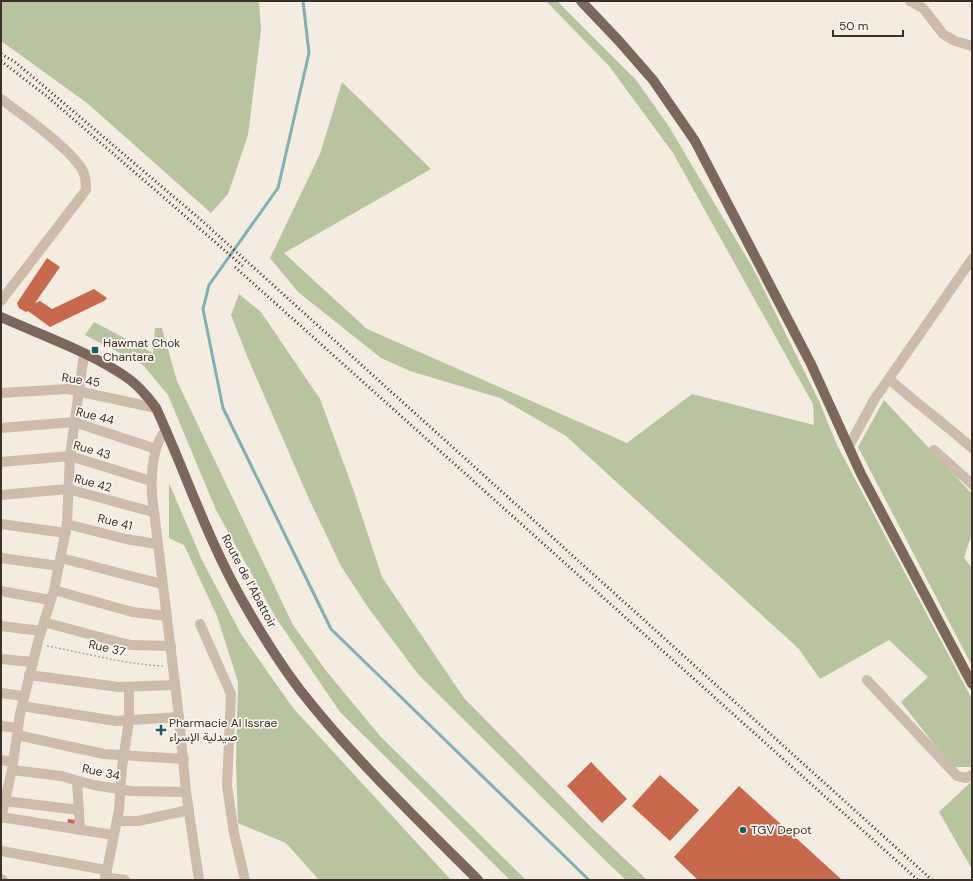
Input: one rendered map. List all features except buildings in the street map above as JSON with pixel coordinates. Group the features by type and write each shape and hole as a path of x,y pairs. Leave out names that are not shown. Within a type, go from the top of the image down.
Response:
{"main road":[{"path":"581,1 624,46 653,80 695,141 811,364 861,474 972,684"},
{"name":"Route de l’Abattoir","path":"1,317 84,354 129,379 144,392 156,408 211,537 240,597 300,690 350,748 478,880"}],"street":[{"path":"910,1 923,8 943,34 954,41 972,46"},
{"path":"1,99 25,117 72,157 83,170 86,190 1,301"},
{"path":"849,446 874,400 972,259"},
{"path":"84,354 70,456 67,529 54,590 42,626 23,701 12,766 1,818 113,835"},
{"path":"889,379 922,408 972,448"},
{"name":"Rue 45","path":"1,393 57,389 79,390 156,408"},
{"name":"Rue 44","path":"1,428 74,422 156,449"},
{"path":"166,430 160,436 156,449 151,481 153,512 156,544 171,646 172,666 184,759 186,792 199,880"},
{"path":"934,450 972,484"},
{"name":"Rue 43","path":"1,462 70,456 151,481"},
{"name":"Rue 42","path":"1,495 68,489 153,512"},
{"name":"Rue 41","path":"1,524 67,529 156,544"},
{"path":"1,558 60,562 162,584"},
{"path":"54,590 132,612 167,616"},
{"path":"1,591 50,600"},
{"path":"200,624 231,694 227,786 234,833 246,880"},
{"path":"1,626 42,626 118,642 171,646"},
{"path":"1,659 33,662"},
{"path":"29,675 129,688 175,685"},
{"path":"867,680 956,776 966,778 972,774"},
{"path":"105,876 117,821 121,790 123,756 129,721 129,688"},
{"path":"1,693 23,701 104,719 129,721 179,717"},
{"path":"1,726 17,732 123,756 184,759"},
{"name":"Rue 34","path":"1,760 12,766 121,790 144,793 186,792"},
{"path":"77,781 80,830"},
{"path":"5,800 79,810"},
{"path":"117,821 138,821 189,810"},
{"path":"1,851 125,880"}],"path":[{"name":"Rue 37","path":"37,644 76,650 128,663 172,666"}],"green space":[{"path":"1,1 259,1 261,30 248,135 228,194 211,213 87,103 1,41"},
{"path":"546,1 557,1 636,80 668,125 754,270 819,401 837,445 972,699 971,767 952,767 901,702 928,677 889,640 820,679 799,649 566,436 500,398 410,371 381,358 298,292 270,258 320,154 342,82 431,169 284,253 367,329 627,443 692,394 814,425 813,404 673,153 609,66"},
{"path":"239,294 261,312 320,399 352,486 382,577 464,698 594,830 647,880 626,880 612,867 418,674 369,609 341,566 309,499 247,356 231,315"},
{"path":"94,322 153,353 155,328 162,328 177,381 293,625 327,672 380,736 526,880 510,880 340,712 276,618 216,510 168,395 143,365 85,335"},
{"path":"884,400 972,494 972,533 964,558 972,568 972,666 858,447"},
{"path":"169,483 202,560 241,634 293,708 451,880 319,880 286,843 238,823 236,763 238,682 217,616 184,545 169,538"},
{"path":"972,781 972,869 939,812"}],"waterway":[{"path":"303,1 309,53 278,188 209,285 203,309 223,408 331,629 589,880"}],"railway":[{"path":"1,54 15,62 201,220 932,880"},
{"path":"1,61 49,98 245,268"},
{"path":"235,267 918,880"}],"place":[{"name":"Hawmat Chok Chantara","path":"95,350"},
{"name":"Pharmacie Al Issrae صيدلية الإسراء","path":"161,730"},
{"name":"TGV Depot","path":"743,830"}]}
